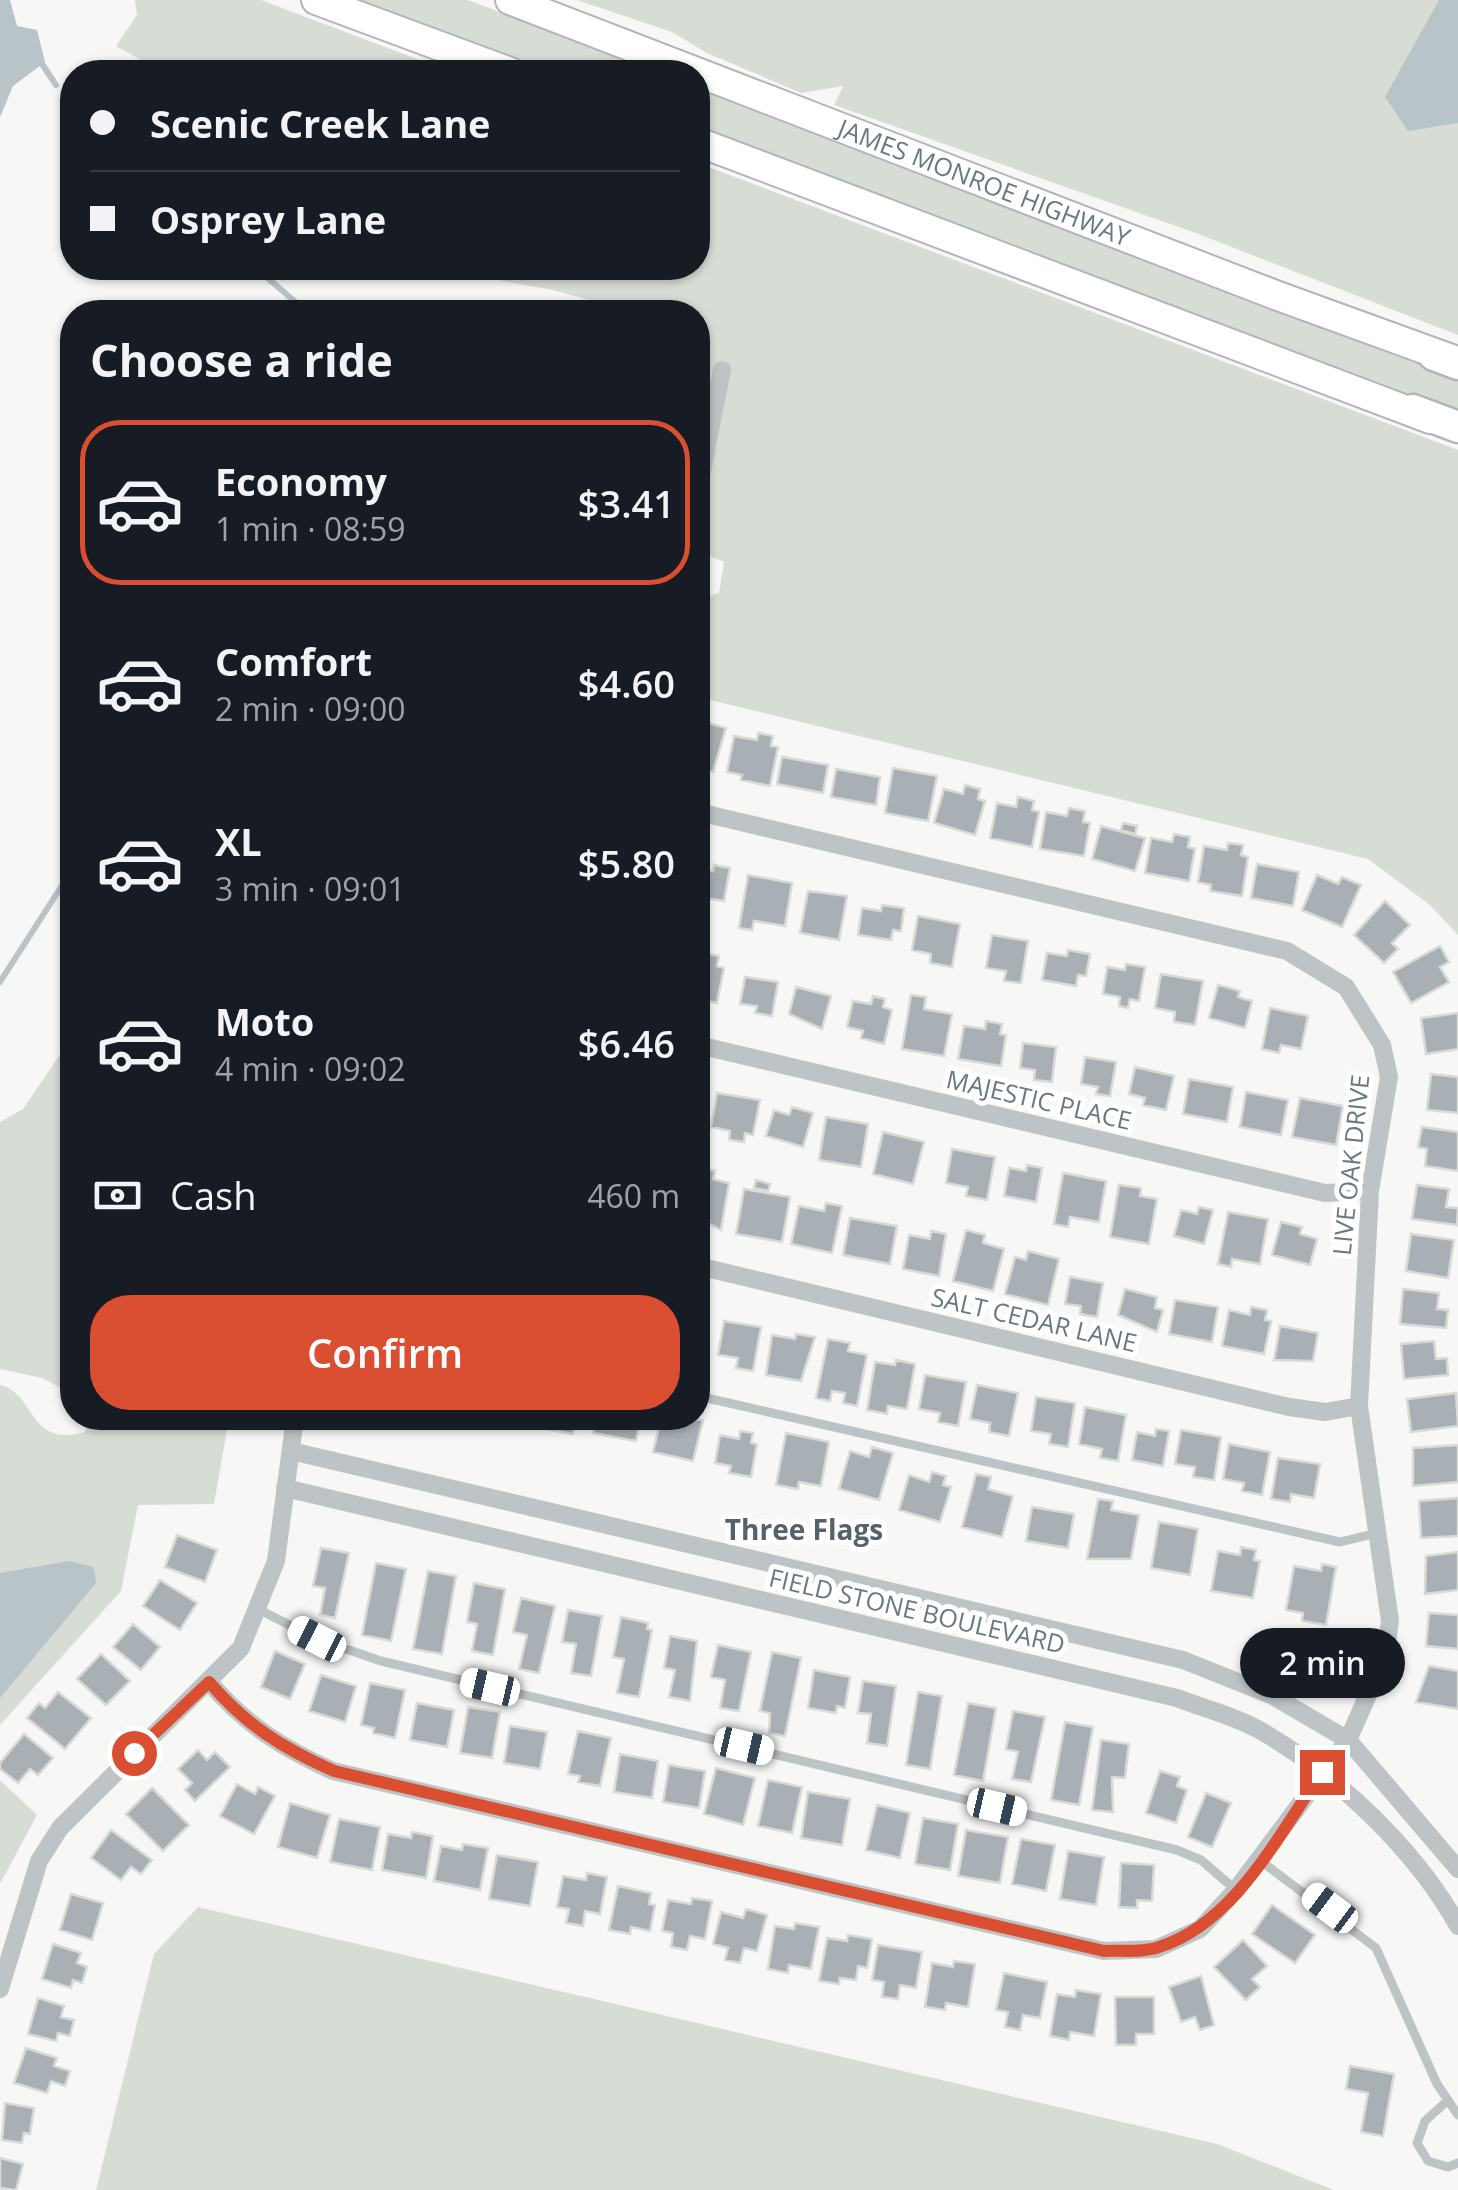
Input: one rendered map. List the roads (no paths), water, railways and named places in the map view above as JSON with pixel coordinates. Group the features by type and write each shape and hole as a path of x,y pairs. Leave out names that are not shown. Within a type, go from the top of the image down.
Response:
{"highway":[{"path":"316,0 478,60"},
{"name":"JAMES MONROE HIGHWAY","path":"510,0 667,60"},
{"name":"JAMES MONROE HIGHWAY","path":"710,77 1450,360"},
{"path":"710,146 1458,430"}],"street":[{"path":"710,430 722,370"},
{"name":"LIVE OAK DRIVE","path":"209,1682 240,1718 280,1748 334,1771 1104,1951 1156,1949 1200,1929 1261,1861 1348,1740 1385,1656 1390,1621 1359,1406 1370,1191 1388,1077 1382,1045 1346,987 1286,951 710,815"},
{"name":"MAJESTIC PLACE","path":"710,1048 1325,1193 1370,1191"},
{"name":"SALT CEDAR LANE","path":"710,1269 1289,1407 1325,1412 1359,1406"},
{"path":"0,1989 38,1860 60,1828 242,1648 276,1562 294,1430"},
{"name":"FIELD STONE BOULEVARD","path":"291,1451 1182,1660 1273,1696 1348,1740 1458,1869"},
{"name":"FIELD STONE BOULEVARD","path":"285,1488 1177,1698 1261,1730 1322,1772 1381,1828 1446,1903 1458,1926"}],"lane":[{"path":"710,1399 1340,1542 1378,1533"},
{"path":"258,1609 317,1639 381,1661 1177,1850 1201,1860 1236,1890"},
{"path":"1261,1861 1376,1948 1447,2101 1458,2115"},
{"path":"1447,2101 1426,2120 1416,2143 1428,2161 1448,2167 1458,2163"}],"waterway":[{"path":"38,58 56,85"},
{"path":"270,280 293,300"},
{"path":"0,982 60,889"}],"district":[{"name":"Three Flags","path":"804,1530"}]}
